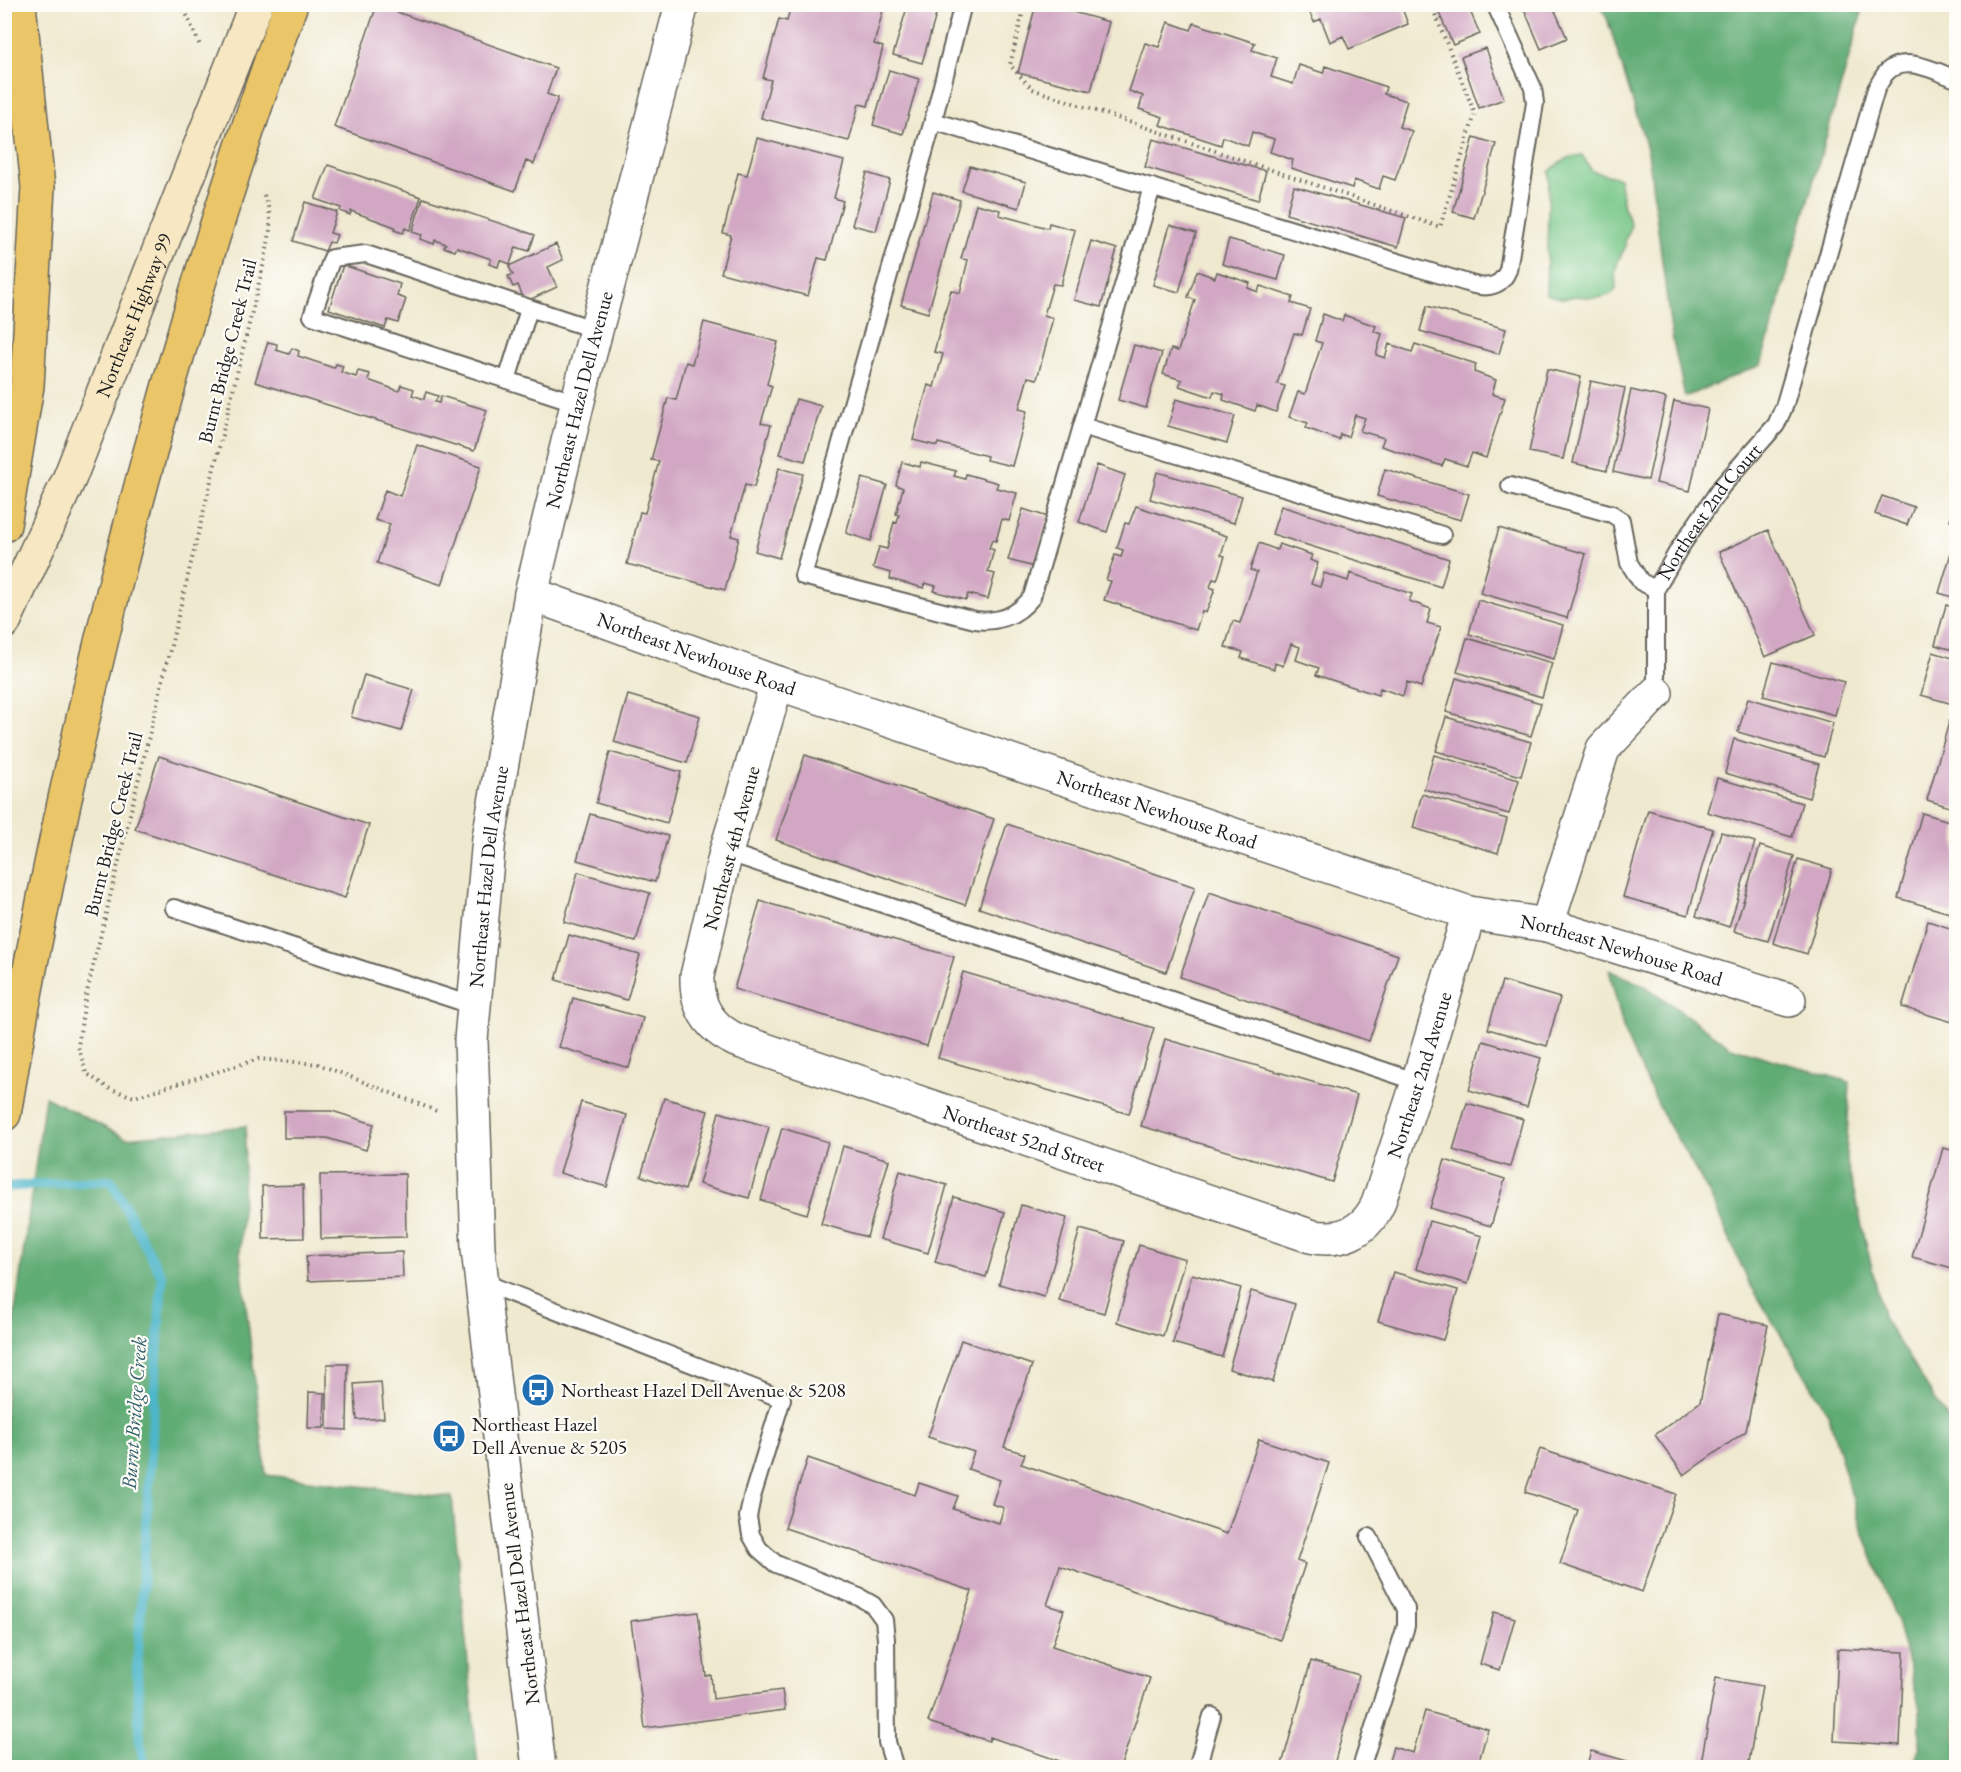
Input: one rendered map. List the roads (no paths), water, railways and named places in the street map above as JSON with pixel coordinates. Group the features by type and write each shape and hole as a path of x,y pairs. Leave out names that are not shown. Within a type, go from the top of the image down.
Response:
{"highway":[{"path":"4,525 27,386 38,187 19,4"},
{"path":"4,1114 53,856 90,688 138,498 188,316 253,113 291,4"}],"main road":[{"name":"Northeast Highway 99","path":"4,622 70,477 256,4"}],"street":[{"name":"Northeast Hazel Dell Avenue","path":"539,1767 478,1249 471,1040 489,838 531,594 577,403 682,4"},
{"name":"Northeast Newhouse Road","path":"531,594 777,683 1469,913 1547,925 1788,1000"},
{"name":"Northeast 4th Avenue","path":"704,1013 698,995 697,976 726,852 777,683"},
{"name":"Northeast 2nd Court","path":"1547,925 1603,749 1656,693"},
{"name":"Northeast 2nd Avenue","path":"1356,1231 1369,1220 1378,1204 1469,913"},
{"name":"Northeast 52nd Street","path":"704,1013 717,1029 736,1040 1299,1232 1322,1239 1345,1236 1356,1231"}],"lane":[{"path":"963,4 933,121 803,576 975,620 991,621 1010,616 1026,604 1032,597 1152,187"},
{"path":"933,121 1488,287 1499,283 1508,270 1535,103 1533,88 1495,4"},
{"name":"Northeast 2nd Court","path":"1656,693 1656,589 1679,549 1722,486 1776,425 1784,407 1876,89 1887,72 1900,64 1916,65 1956,79"},
{"path":"577,403 312,316 332,258 366,254 596,330"},
{"path":"507,380 529,309"},
{"path":"1082,426 1442,535"},
{"path":"1510,486 1612,514 1621,520 1629,563 1641,582 1656,589"},
{"path":"726,852 1418,1082"},
{"path":"174,908 474,1006"},
{"path":"482,1282 782,1399 752,1497 748,1517 751,1535 759,1549 776,1564 859,1597 873,1605 884,1620 887,1742 896,1767"},
{"path":"1361,1767 1406,1626 1406,1608 1369,1537"},
{"path":"1197,1767 1212,1716"}],"waterway":[{"name":"Burnt Bridge Creek","path":"4,1187 111,1180 162,1277 137,1669 140,1743 145,1768"}],"place":[{"name":"Northeast Hazel Dell Avenue & 5208","path":"538,1390"},
{"name":"Northeast Hazel Dell Avenue & 5205","path":"449,1436"}]}
